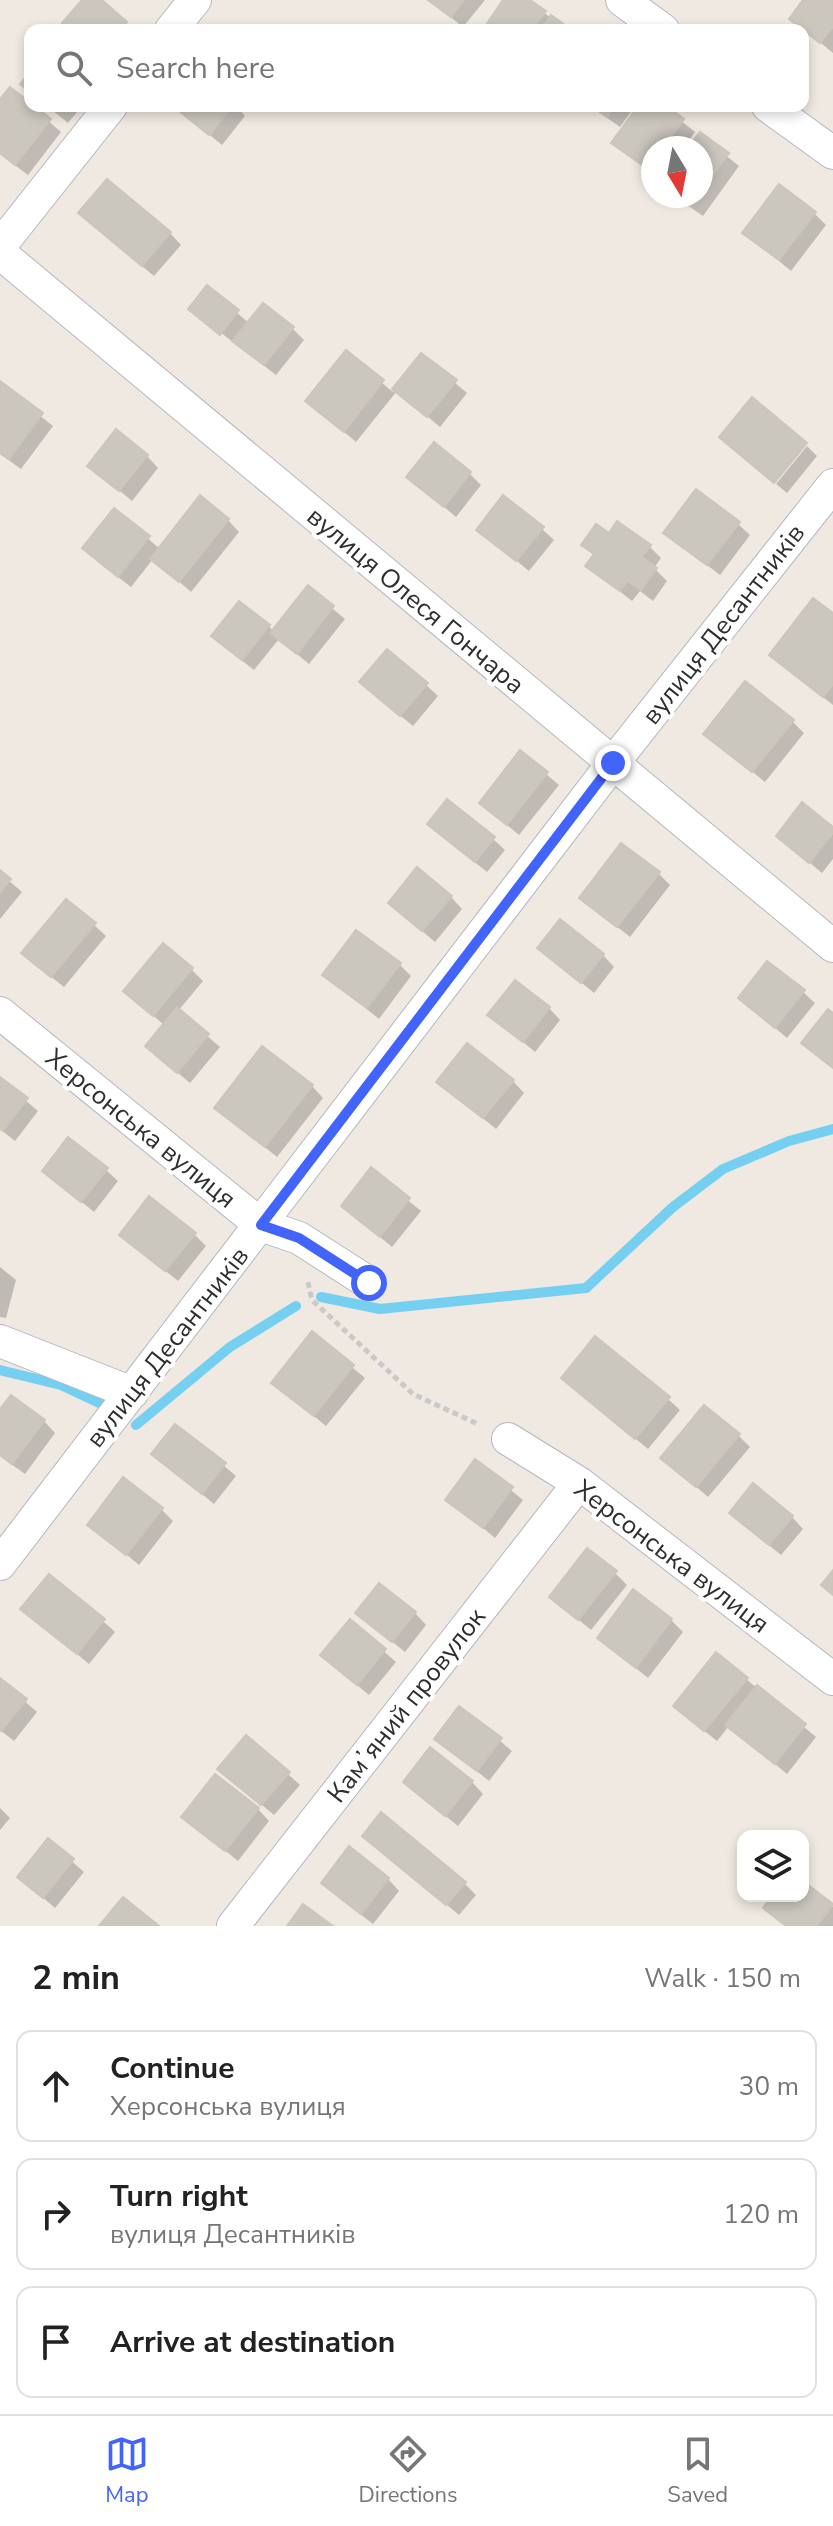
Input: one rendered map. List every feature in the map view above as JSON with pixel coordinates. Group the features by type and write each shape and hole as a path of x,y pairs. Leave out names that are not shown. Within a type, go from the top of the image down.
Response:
{"street":[{"path":"176,24 195,0"},
{"path":"622,0 655,24"},
{"path":"0,246 106,112"},
{"path":"776,112 833,153"},
{"name":"вулиця Олеся Гончара","path":"0,253 833,946"},
{"name":"вулиця Десантників","path":"0,1564 613,763 833,485"},
{"name":"Херсонська вулиця","path":"0,1013 261,1225 299,1238 369,1283"},
{"path":"0,1341 132,1393"},
{"name":"Херсонська вулиця","path":"508,1439 579,1483 833,1679"},
{"name":"Камʼяний провулок","path":"233,1926 579,1483"}],"path":[{"path":"299,1238 312,1300 413,1394 508,1439"}],"building":[{"path":"82,0 102,0 127,22 126,24 62,23"},
{"path":"428,0 464,0 451,17"},
{"path":"503,0 530,0 546,11 536,24 487,24"},
{"path":"803,0 833,0 833,27 820,43 809,34 809,24 795,24 789,19"},
{"path":"551,15 564,24 545,24"},
{"path":"10,87 24,98 24,112 42,112 51,119 15,165 0,153 0,99"},
{"path":"180,112 228,112 209,135"},
{"path":"634,112 675,112 684,119 672,136 641,136 641,164 611,143"},
{"path":"713,141 729,153 713,175"},
{"path":"107,179 171,232 142,266 78,213"},
{"path":"779,184 816,212 779,260 742,233"},
{"path":"207,285 239,310 220,335 188,309"},
{"path":"263,303 294,327 264,365 232,341"},
{"path":"346,350 384,380 344,432 305,401"},
{"path":"421,353 457,380 427,417 392,389"},
{"path":"0,381 43,413 9,459 0,453"},
{"path":"752,397 807,443 774,483 719,437"},
{"path":"116,429 148,455 119,491 87,466"},
{"path":"434,442 471,472 444,507 406,477"},
{"path":"696,489 740,522 707,565 663,533"},
{"path":"200,495 229,519 179,582 150,559"},
{"path":"503,495 544,527 516,561 476,530"},
{"path":"114,508 150,536 118,577 82,548"},
{"path":"617,521 651,545 642,557 657,568 641,590 627,581 620,591 585,566 594,554 581,545 596,524 609,533"},
{"path":"308,585 334,606 297,654 270,633"},
{"path":"813,598 833,613 833,684 823,697 769,655"},
{"path":"239,601 270,625 242,660 211,636"},
{"path":"387,649 428,683 400,716 359,682"},
{"path":"745,681 794,720 752,772 703,734"},
{"path":"520,750 548,772 507,825 479,803"},
{"path":"447,799 495,837 475,862 427,824"},
{"path":"802,802 833,827 833,833 809,863 776,836"},
{"path":"621,843 660,872 617,927 579,898"},
{"path":"417,867 452,896 422,931 388,903"},
{"path":"0,870 11,879 0,893"},
{"path":"66,899 96,923 51,977 21,953"},
{"path":"560,919 604,954 581,983 537,948"},
{"path":"356,930 401,963 367,1008 322,975"},
{"path":"163,943 193,968 153,1016 123,991"},
{"path":"767,961 805,990 775,1028 738,998"},
{"path":"515,980 550,1007 523,1042 487,1015"},
{"path":"177,1007 209,1034 177,1073 145,1046"},
{"path":"828,1009 833,1013 833,1068 801,1043"},
{"path":"467,1043 514,1080 483,1118 436,1082"},
{"path":"262,1046 313,1085 265,1147 214,1108"},
{"path":"0,1077 28,1098 3,1131 0,1129"},
{"path":"68,1137 108,1168 81,1202 42,1171"},
{"path":"371,1167 410,1198 380,1237 341,1206"},
{"path":"149,1196 196,1233 165,1271 119,1235"},
{"path":"312,1331 354,1365 314,1416 271,1383"},
{"path":"595,1336 670,1397 635,1439 561,1378"},
{"path":"11,1395 45,1420 12,1464 0,1455 0,1409"},
{"path":"704,1405 740,1434 696,1487 660,1458"},
{"path":"175,1424 226,1463 202,1494 151,1454"},
{"path":"475,1459 513,1487 483,1528 445,1500"},
{"path":"123,1477 163,1508 126,1555 87,1525"},
{"path":"753,1483 793,1516 769,1545 729,1513"},
{"path":"587,1548 617,1571 578,1620 549,1597"},
{"path":"833,1570 833,1595 821,1585"},
{"path":"49,1574 105,1619 77,1654 20,1609"},
{"path":"379,1583 416,1612 392,1642 355,1613"},
{"path":"633,1589 672,1619 636,1668 597,1638"},
{"path":"350,1619 386,1649 357,1685 320,1655"},
{"path":"716,1652 748,1678 704,1731 673,1706"},
{"path":"0,1678 27,1699 1,1731 0,1730"},
{"path":"757,1685 806,1724 775,1764 725,1725"},
{"path":"459,1706 502,1738 477,1771 434,1739"},
{"path":"246,1735 290,1772 261,1805 217,1769"},
{"path":"430,1747 473,1781 445,1816 403,1782"},
{"path":"215,1774 259,1808 225,1851 181,1817"},
{"path":"381,1812 466,1882 446,1905 362,1836"},
{"path":"48,1838 74,1859 43,1898 17,1877"},
{"path":"349,1846 389,1878 361,1914 321,1883"},
{"path":"809,1886 833,1904 817,1926 786,1926 763,1908 768,1902 809,1902"},
{"path":"123,1897 159,1926 99,1926"},
{"path":"303,1904 333,1926 287,1926"}],"waterway":[{"path":"321,1297 380,1309 586,1288 673,1207 723,1169 789,1141 833,1129"},
{"path":"136,1425 230,1347 296,1306"},
{"path":"0,1370 61,1385 110,1408"}],"route":[{"path":"369,1283 299,1238 261,1225 613,763"}]}
